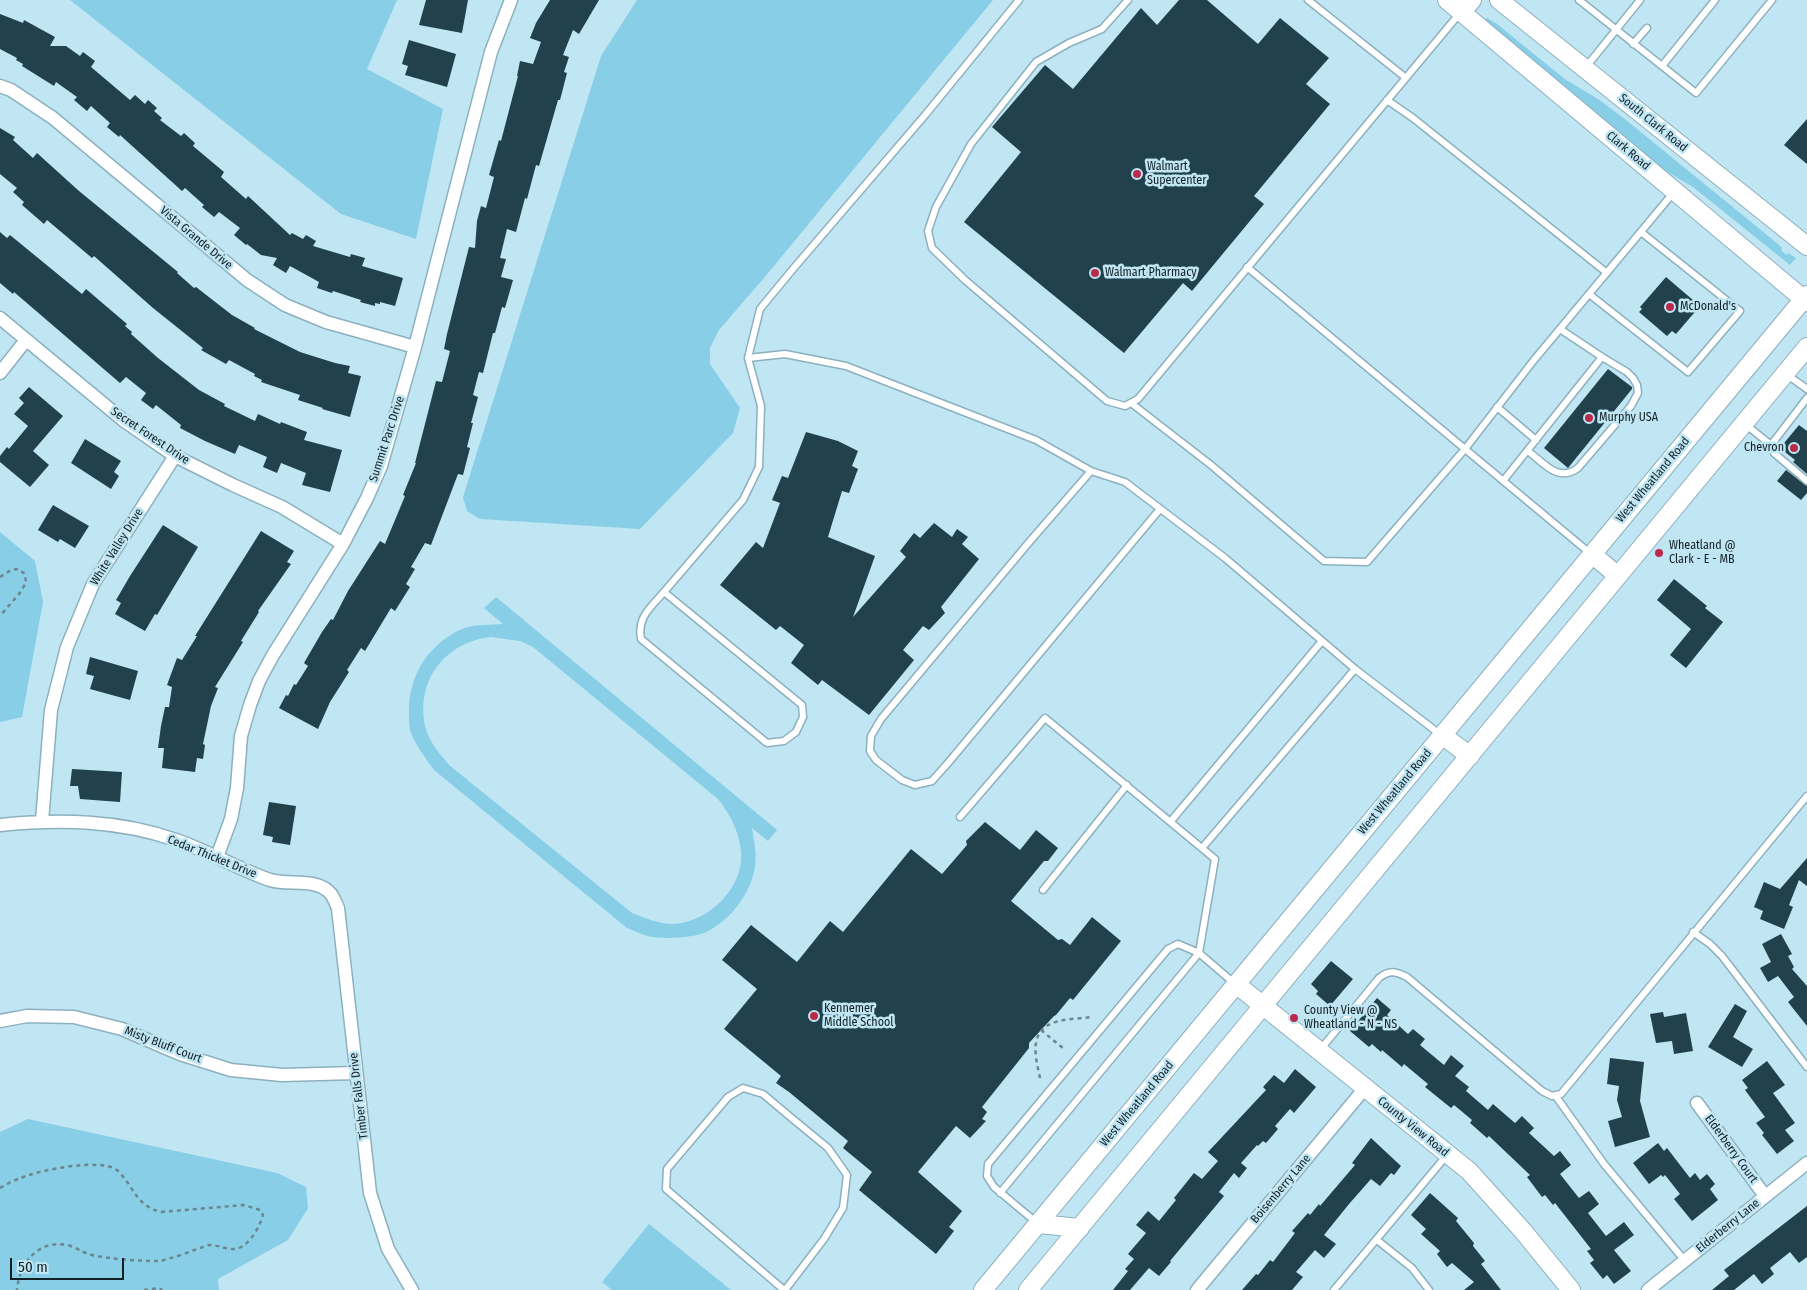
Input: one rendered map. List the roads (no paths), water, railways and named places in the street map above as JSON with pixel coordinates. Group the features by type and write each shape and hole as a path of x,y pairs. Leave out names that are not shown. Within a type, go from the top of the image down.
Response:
{"main road":[{"name":"Clark Road","path":"1447,0 1467,6 1675,190 1806,299"},
{"name":"South Clark Road","path":"1499,0 1807,246"},
{"name":"West Wheatland Road","path":"983,1290 1592,554 1806,299"},
{"path":"1028,1290 1807,347"},
{"path":"1592,554 1618,576"},
{"path":"1442,735 1470,756"},
{"name":"County View Road","path":"1236,984 1469,1172 1523,1231 1571,1290"},
{"path":"1038,1224 1080,1228"}],"street":[{"name":"Summit Parc Drive","path":"217,857 231,820 237,788 241,736 259,681 272,655 343,544 381,466 415,347 491,52 511,0"},
{"name":"Vista Grande Drive","path":"0,86 11,90 53,118 246,280 285,306 326,322 415,347"},
{"name":"Secret Forest Drive","path":"0,318 123,420 175,456 233,486 282,507 343,544"},
{"path":"0,373 26,340"},
{"name":"White Valley Drive","path":"42,821 51,710 67,648 93,584 175,456"},
{"name":"Cedar Thicket Drive","path":"0,825 42,821 116,824 175,840 245,871 277,882 317,885 331,894"},
{"name":"Timber Falls Drive","path":"331,894 338,908 370,1193 388,1249 408,1289"},
{"name":"Misty Bluff Court","path":"0,1021 27,1016 74,1017 122,1029 180,1054 231,1070 282,1076 356,1073"},
{"name":"Boisenberry Lane","path":"1197,1290 1365,1088"},
{"name":"Elderberry Court","path":"1696,1102 1765,1196"},
{"name":"Elderberry Lane","path":"1648,1290 1807,1163"}],"lane":[{"path":"664,592 802,704 803,716 796,732 784,742 767,744 642,639 640,629 643,617 664,592 743,500 759,467 761,406 748,358 760,309 1020,0"},
{"path":"1128,0 1102,29 1069,43 1036,62 972,144 936,207 928,231 932,248 965,280 1107,401 1125,406 1138,399 1467,6"},
{"path":"1308,0 1406,78"},
{"path":"1579,0 1696,92 1772,0"},
{"path":"1585,68 1640,0"},
{"path":"1662,66 1715,0"},
{"path":"1634,44 1646,28"},
{"path":"1387,100 1413,118 1607,273"},
{"path":"1131,403 1211,465 1324,561 1367,562 1465,449 1560,329 1675,190"},
{"path":"1589,294 1688,372 1740,311 1641,232"},
{"path":"1247,267 1592,554"},
{"path":"1528,450 1557,474 1566,475 1573,472 1631,406 1638,393 1638,384 1627,372 1602,358 1560,329"},
{"path":"748,358 785,354 846,366 1036,440 1091,472 1125,482 1225,558 1355,669 1442,735"},
{"path":"1503,481 1602,358"},
{"path":"1786,373 1807,389"},
{"path":"1771,444 1807,398"},
{"path":"1497,407 1536,440"},
{"path":"1744,423 1771,444 1774,454 1807,481"},
{"path":"1091,472 1031,540 881,719 871,736 870,750 876,760 902,780 915,785 932,781 1160,509"},
{"path":"1171,821 1322,641"},
{"path":"1202,848 1355,669"},
{"path":"960,817 1045,718 1215,859 1199,954 1000,1193"},
{"path":"1043,890 1127,785"},
{"path":"1319,1052 1379,978 1387,972 1397,972 1407,977 1542,1091 1552,1096 1561,1094 1807,796"},
{"path":"1693,932 1710,944 1722,956 1807,1067"},
{"path":"1038,1224 994,1187 987,1176 988,1164 994,1156 1168,949 1178,944 1199,954 1236,984"},
{"path":"743,1088 763,1094 808,1131 828,1148 847,1175 843,1208 824,1239 785,1290 666,1189 668,1169 728,1097 743,1088"},
{"path":"1555,1095 1604,1164 1685,1262"},
{"path":"1334,1290 1448,1154"},
{"path":"1377,1240 1412,1268 1429,1290"}],"place":[{"name":"Walmart Supercenter","path":"1137,174"},
{"name":"Walmart Pharmacy","path":"1095,273"},
{"name":"McDonald's","path":"1670,307"},
{"name":"Murphy USA","path":"1589,418"},
{"name":"Chevron","path":"1794,448"},
{"name":"Wheatland @ Clark - E - MB","path":"1659,553"},
{"name":"Kennemer Middle School","path":"814,1016"},
{"name":"County View @ Wheatland - N - NS","path":"1294,1018"}]}
